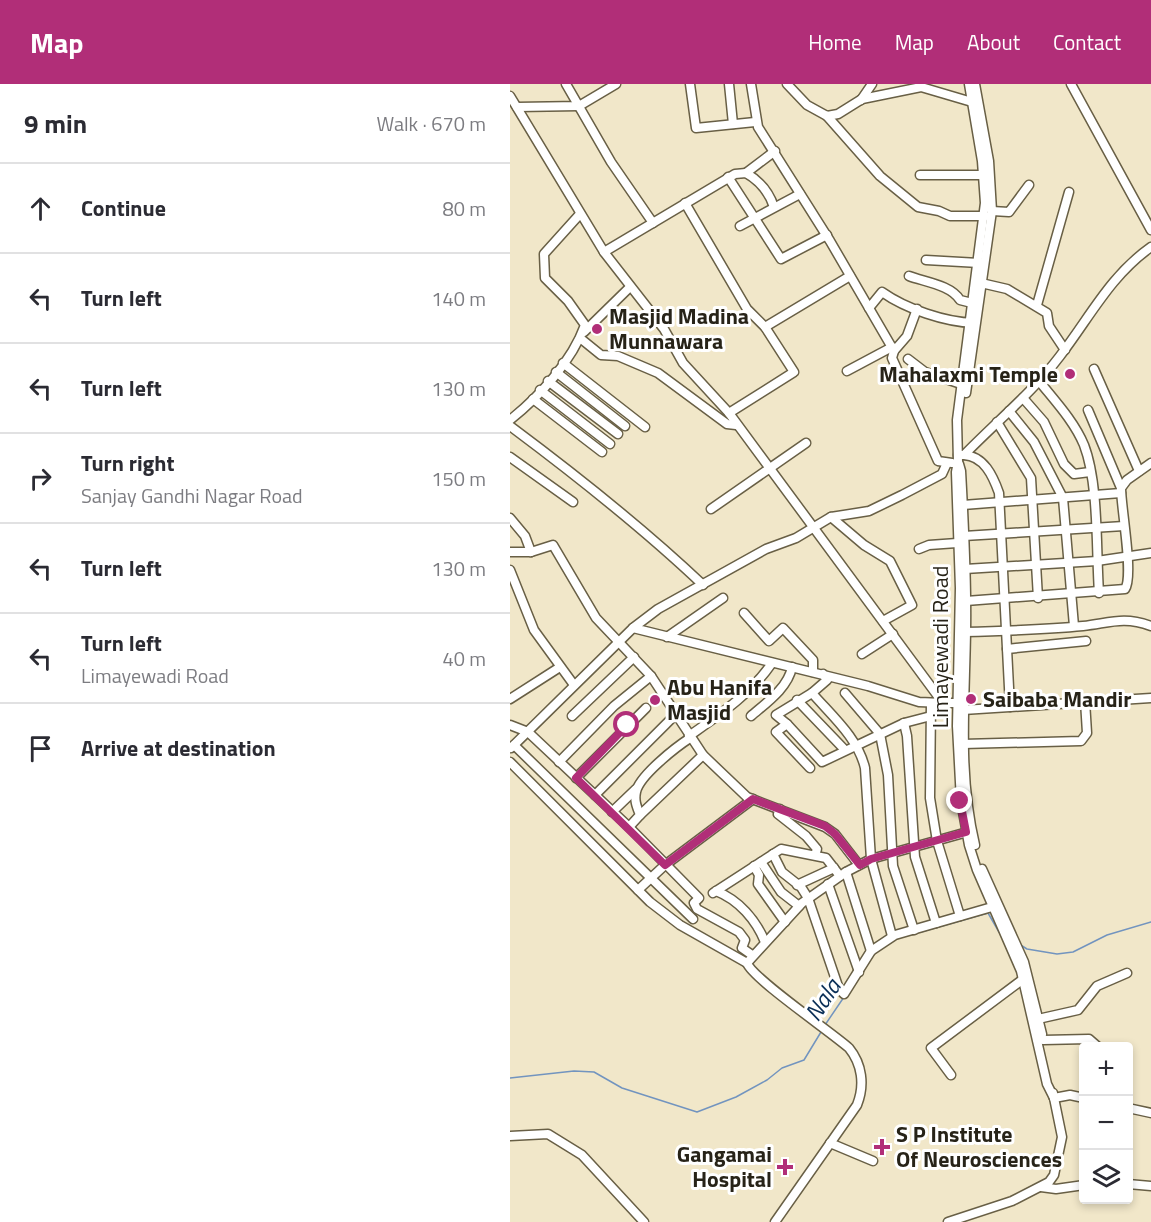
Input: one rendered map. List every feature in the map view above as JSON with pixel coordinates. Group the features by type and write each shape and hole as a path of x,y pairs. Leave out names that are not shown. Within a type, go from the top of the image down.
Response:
{"street":[{"path":"566,84 611,162 653,224"},
{"path":"517,107 560,104 579,106 616,84"},
{"path":"690,84 696,128 755,122"},
{"path":"729,84 733,124"},
{"path":"751,84 755,122 775,151 893,349 892,358 938,461 947,463 960,457 1023,398 1065,350 1127,264 1151,247"},
{"path":"787,84 807,105 827,116 880,176 918,207 939,211 950,216 1009,212 1029,185"},
{"path":"861,100 872,84"},
{"path":"969,84 975,102"},
{"path":"975,84 975,102"},
{"path":"1071,84 1151,230"},
{"path":"827,116 838,114 861,100 921,86 975,102"},
{"path":"510,96 604,252 664,329 683,363 729,414 943,703"},
{"name":"Limayewadi Road","path":"958,435 972,323 972,303 988,214 975,102"},
{"name":"Limayewadi Road","path":"963,632 966,602 961,540 963,505 957,420 961,384 981,283 988,214 988,161 975,102"},
{"path":"604,252 728,177 746,173 775,151"},
{"path":"746,173 765,188 774,207"},
{"path":"920,175 984,175"},
{"path":"728,177 781,259 826,236"},
{"path":"1037,306 1069,192"},
{"path":"740,226 800,194"},
{"path":"686,203 747,309 765,327 794,372 729,414"},
{"path":"580,214 544,254 545,278 580,315 585,325 581,336"},
{"path":"926,260 979,263"},
{"path":"765,327 850,276"},
{"path":"909,276 940,285 959,296 960,300 972,303"},
{"path":"981,283 1007,289 1047,313 1049,326 1065,350"},
{"path":"510,420 533,399 556,372 581,336 630,287"},
{"path":"869,308 882,292 895,302 972,323"},
{"path":"847,371 893,349 907,336 917,309"},
{"path":"581,336 601,355 618,356 658,373 727,424 736,425"},
{"path":"908,359 924,372 961,384"},
{"path":"563,363 645,427"},
{"path":"1094,369 1139,471"},
{"path":"556,372 625,426"},
{"path":"548,381 618,434"},
{"path":"1039,381 1069,417 1084,445 1093,496 1099,593"},
{"path":"540,390 610,444"},
{"path":"1023,398 1048,428 1064,464 1074,474 1090,472"},
{"path":"533,399 602,452"},
{"path":"966,602 1122,591 1127,587 1127,557 1121,490 1088,410"},
{"path":"1009,411 1034,442 1063,498 1074,626"},
{"path":"997,422 1031,478 1038,598"},
{"path":"510,426 609,501 661,544 703,585"},
{"path":"711,508 806,444"},
{"path":"510,457 573,502"},
{"path":"960,457 978,459 994,478 1000,504 1010,707"},
{"name":"Limayewadi Road","path":"960,457 956,472 961,540 963,632 959,789 969,832"},
{"path":"693,919 512,747 616,642 657,609 766,549 776,548 813,529 831,517 869,511 942,474 947,463"},
{"path":"963,505 1093,496 1121,490 1139,471 1151,463"},
{"path":"831,517 864,545 890,561 912,605 883,621"},
{"path":"510,518 525,536 531,552"},
{"path":"919,549 929,545 1002,535 1124,526"},
{"path":"510,552 531,552 553,545 596,618 616,642 651,676 703,755 747,797 825,826 835,834 860,865"},
{"path":"965,569 1097,561 1151,553"},
{"path":"510,570 534,630 574,685"},
{"path":"667,637 723,598"},
{"path":"744,613 769,641 783,628 813,660 813,672"},
{"path":"963,632 1074,626 1115,619 1135,620 1151,626"},
{"path":"633,628 823,674 919,702 1010,707 1150,695"},
{"path":"862,654 893,634"},
{"path":"1007,649 1086,641"},
{"path":"572,716 634,657"},
{"path":"612,812 674,749 762,678 772,663"},
{"path":"510,699 560,667"},
{"path":"751,716 776,694 791,674 792,667"},
{"path":"823,674 827,680 812,693 797,700 776,715 822,762 844,749 904,723 931,716"},
{"path":"559,762 621,699 651,676"},
{"path":"812,693 856,744 865,768 871,859 892,936"},
{"path":"845,693 880,734 888,775 893,866 914,930"},
{"path":"797,700 844,749"},
{"path":"963,744 1081,741 1087,734 1085,701"},
{"path":"932,703 930,798 937,841 960,916"},
{"name":"Limayewadi Road","path":"961,705 969,832"},
{"path":"576,778 646,708"},
{"path":"595,795 675,715"},
{"path":"904,723 907,736 914,848 936,923"},
{"path":"787,724 777,732 810,768"},
{"path":"510,725 528,732 629,827 699,898 694,903 697,909 739,932 745,940 742,948 749,959 749,969 824,1026 854,1055 862,1087 857,1105 775,1222"},
{"path":"629,827 703,755"},
{"path":"510,762 638,891 680,925 749,959"},
{"path":"636,789 635,801 640,815"},
{"path":"638,891 665,865 753,799"},
{"path":"780,809 778,814 806,836 817,849 815,855"},
{"path":"749,959 808,898 843,874 871,859 969,832"},
{"path":"969,832 975,864 992,907 1011,937"},
{"path":"948,1222 1012,1201 1041,1187 1054,1175 1061,1142 1038,1019 1017,951 984,875 969,832"},
{"path":"765,942 750,916 735,901 714,892 781,849 787,849 826,858 843,874 871,951"},
{"path":"773,854 782,872 808,898 839,989 844,994 871,951 892,936 992,907"},
{"path":"757,864 781,892 800,906"},
{"path":"757,864 758,884 785,922"},
{"path":"797,885 834,868"},
{"path":"828,884 859,972"},
{"path":"1038,1019 1078,1010 1097,986 1127,974"},
{"path":"951,1075 931,1048 1025,977"},
{"path":"1025,977 1047,1084 1054,1098"},
{"path":"1043,1040 1089,1039 1092,1042"},
{"path":"1054,1098 1065,1095 1079,1097"},
{"path":"1133,1109 1151,1113"},
{"path":"510,1136 548,1134 582,1155 644,1222"},
{"path":"830,1143 873,1161"},
{"path":"1133,1184 1151,1186"},
{"path":"1041,1187 1056,1189 1079,1186"}],"waterway":[{"name":"Nala","path":"921,932 988,913 999,932"},
{"name":"Nala","path":"1019,944 1027,949 1057,954 1073,952 1107,935 1151,922"},
{"name":"Nala","path":"825,1025 844,997"},
{"name":"Nala","path":"510,1078 574,1071 594,1072 622,1088 697,1112 736,1097 767,1080 782,1068 804,1060 821,1032"}],"place":[{"name":"Masjid Madina Munnawara","path":"597,329"},
{"name":"Mahalaxmi Temple","path":"1070,374"},
{"name":"Saibaba Mandir","path":"971,699"},
{"name":"Abu Hanifa Masjid","path":"655,700"},
{"name":"S P Institute Of Neurosciences","path":"882,1147"},
{"name":"Gangamai Hospital","path":"785,1167"}],"route":[{"path":"627,725 576,778 629,827 665,865 753,799 825,826 835,834 860,865 871,859 966,832 960,801"}]}
